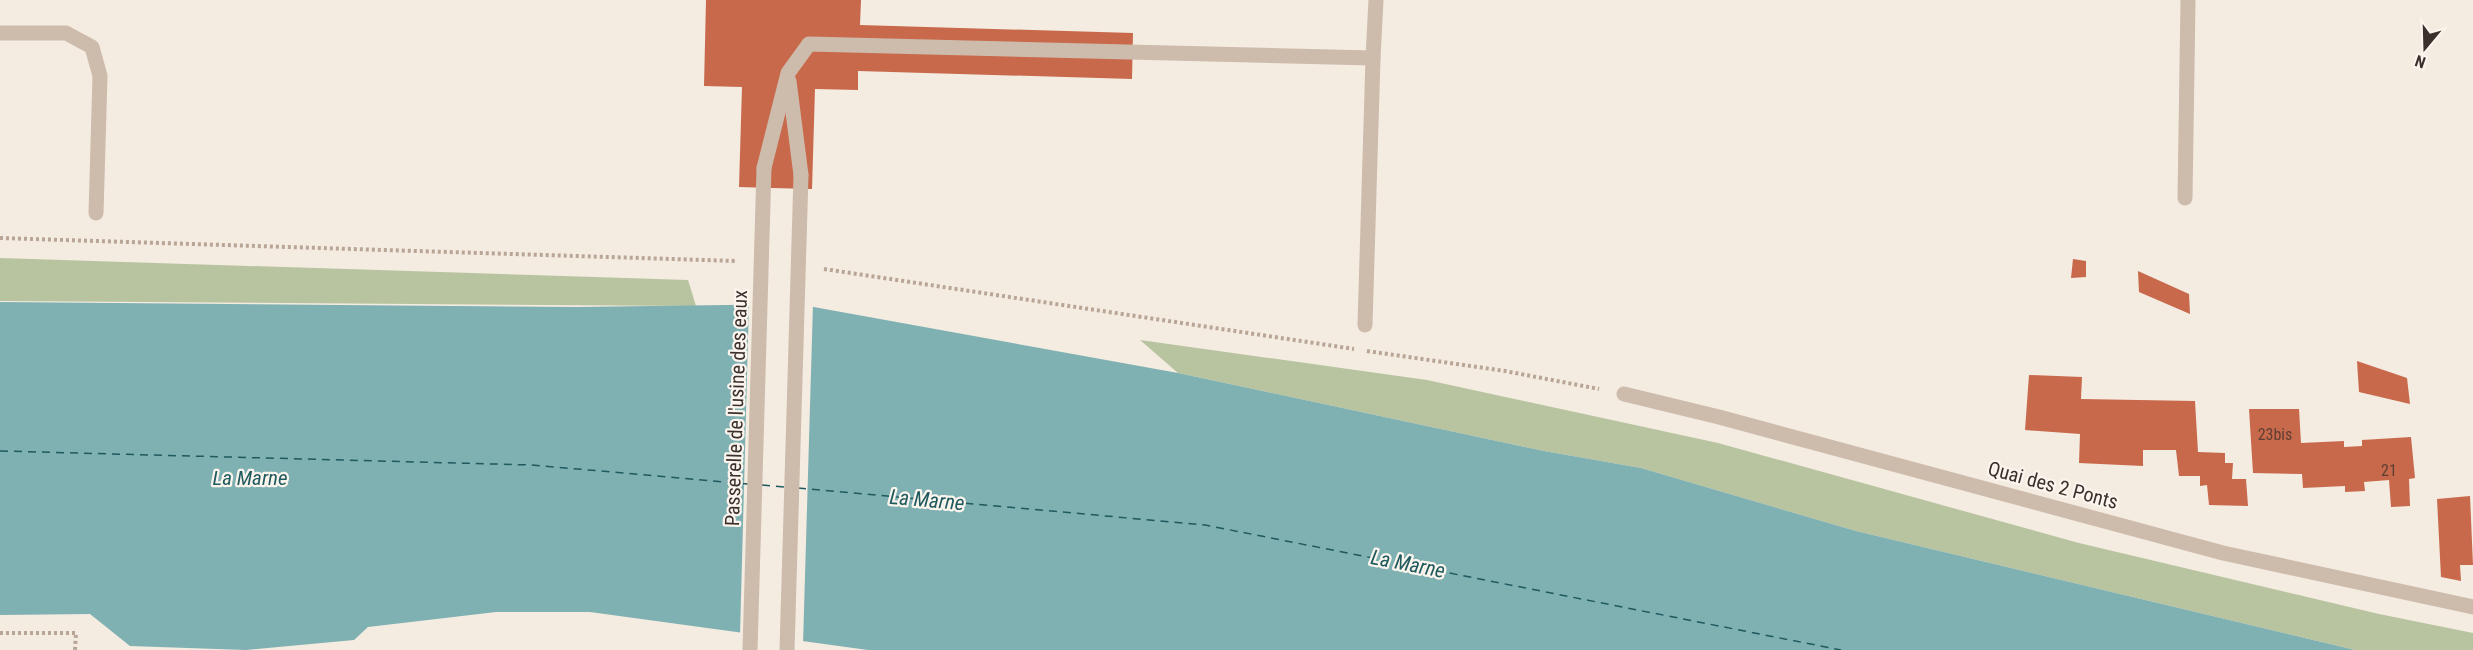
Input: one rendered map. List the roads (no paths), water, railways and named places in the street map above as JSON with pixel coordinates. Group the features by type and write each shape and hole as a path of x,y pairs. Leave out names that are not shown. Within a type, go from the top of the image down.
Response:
{"street":[{"path":"1365,325 1376,0"},
{"path":"2185,198 2188,0"},
{"path":"0,33 66,33 92,47 100,76 96,213"},
{"path":"787,650 801,175 788,72 809,44 1373,58"},
{"name":"Passerelle de l'usine des eaux","path":"750,650 764,168 788,72"},
{"name":"Quai des 2 Ponts","path":"1624,394 1730,420 2223,553 2473,607"}],"water":[{"name":"La Marne","path":"0,302 577,307 797,304 1178,373 1544,451 1641,468 1856,531 2355,650 868,650 590,612 496,612 368,627 354,640 246,650 130,646 90,614 0,615"}]}
